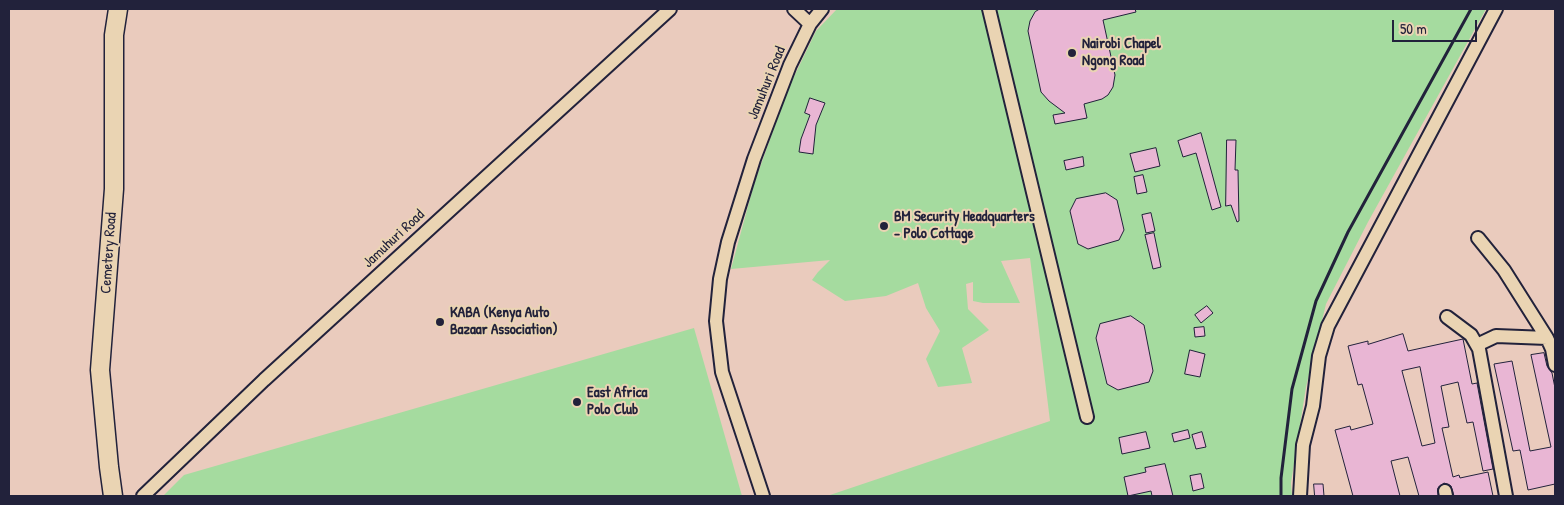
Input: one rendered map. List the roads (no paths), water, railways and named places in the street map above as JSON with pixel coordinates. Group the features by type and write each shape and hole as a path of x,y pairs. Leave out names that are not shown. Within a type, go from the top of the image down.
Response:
{"street":[{"name":"Cemetery Road","path":"113,496 100,370 114,189 114,35 118,9"},
{"name":"Jamuhuri Road","path":"143,496 271,374 670,9"},
{"path":"794,9 810,24"},
{"name":"Jamuhuri Road","path":"763,496 722,372 716,320 720,279 728,242 754,159 790,65 810,24 822,9"},
{"path":"989,9 1086,417"},
{"path":"1300,496 1302,451 1313,406 1319,356 1328,326 1496,9"},
{"path":"1478,238 1504,270 1547,338 1552,349 1555,365"},
{"path":"1447,316 1470,336 1477,345 1506,496"},
{"path":"1477,345 1496,336 1547,338"}],"railway":[{"path":"1281,496 1281,478 1292,389 1316,301 1348,232 1471,9"}],"place":[{"name":"Nairobi Chapel Ngong Road","path":"1072,53"},
{"name":"BM Security Headquarters - Polo Cottage","path":"884,226"},
{"name":"KABA (Kenya Auto Bazaar Association)","path":"440,322"},
{"name":"East Africa Polo Club","path":"577,402"}]}
